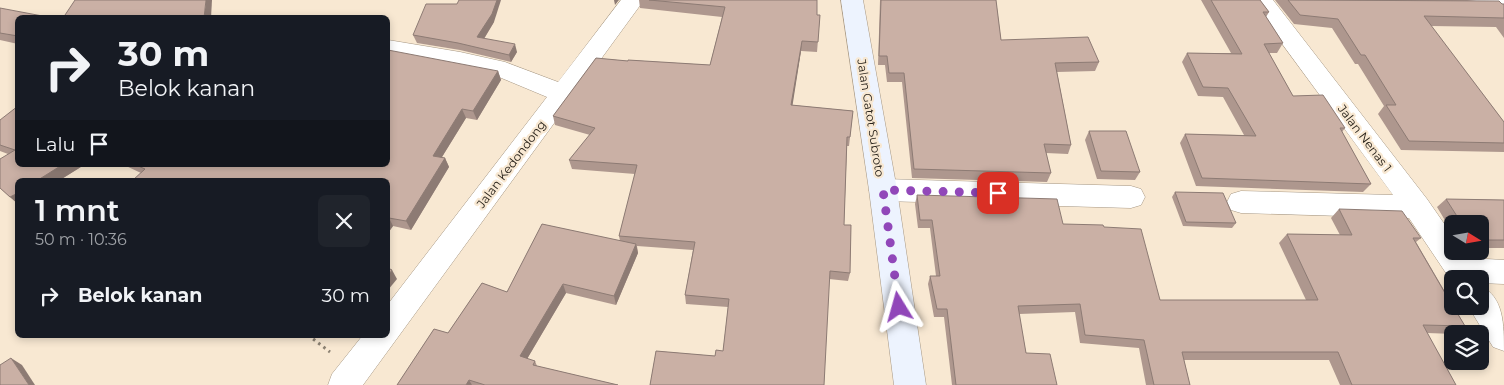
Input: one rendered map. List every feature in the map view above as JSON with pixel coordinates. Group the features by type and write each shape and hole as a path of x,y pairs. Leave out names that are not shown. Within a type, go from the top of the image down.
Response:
{"main road":[{"name":"Jalan Gatot Subroto","path":"852,0 883,190 910,385"}],"street":[{"name":"Jalan Kedondong","path":"390,324 634,0"},
{"name":"Jalan Nenas 1","path":"1261,0 1417,207 1461,270"},
{"path":"1443,0 1504,1"},
{"path":"390,48 505,70 563,94"},
{"path":"883,190 1131,197"},
{"path":"1241,202 1417,207"},
{"path":"1489,273 1504,272"},
{"path":"1489,313 1504,336"},
{"path":"344,385 380,338"}],"building":[{"path":"75,0 206,0 204,15 65,15"},
{"path":"459,0 497,0 492,14 477,37 515,44 509,55 413,35 426,4 457,4"},
{"path":"649,0 817,0 817,15 820,15 818,42 802,41 791,105 853,111 850,137 847,137 844,225 851,225 850,273 830,271 824,385 650,385 656,351 715,356 716,350 723,351 729,299 685,295 695,242 619,236 637,165 569,160 595,128 553,116 596,58 710,65 725,7"},
{"path":"881,0 996,0 1001,40 1088,37 1099,62 1055,63 1071,145 1044,144 1051,173 914,169 904,73 889,73 887,56 879,56"},
{"path":"1211,0 1260,0 1269,12 1263,12 1283,43 1264,44 1293,96 1323,95 1345,128 1340,128 1371,184 1202,178 1185,134 1256,136 1228,88 1203,87 1187,53 1242,54"},
{"path":"1288,0 1499,1 1504,4 1504,18 1424,16 1504,122 1504,143 1409,141 1386,105 1396,105 1365,55 1361,55 1338,19 1300,15"},
{"path":"0,8 37,15 15,15 15,36 0,33"},
{"path":"390,50 498,71 473,111 462,109 433,156 445,158 406,221 390,218 390,178 135,178 145,169 140,167 390,167"},
{"path":"15,108 15,150 0,145 0,120"},
{"path":"1089,131 1126,131 1140,172 1101,171"},
{"path":"15,150 15,167 59,167 41,178 15,178 15,194 10,197 0,188 0,159"},
{"path":"1175,192 1223,193 1236,223 1186,222"},
{"path":"917,195 1057,199 1063,224 1103,225 1104,227 1141,229 1160,300 1318,300 1287,234 1352,235 1339,209 1402,211 1421,238 1413,238 1444,291 1444,315 1458,315 1464,325 1423,325 1444,363 1444,370 1448,370 1456,385 1352,385 1338,352 1182,352 1190,385 1154,385 1144,340 1085,335 1080,304 1018,306 1026,353 1050,354 1057,385 956,385 947,309 937,309 930,276 940,276 932,220 920,220"},
{"path":"1446,199 1504,200 1504,240 1489,240 1489,215 1456,215"},
{"path":"542,224 636,244 614,296 563,284 520,356 535,361 533,365 618,385 485,385 469,380 466,385 397,385 434,329 448,333 482,283 507,292"},
{"path":"11,358 29,385 0,385 0,365"}],"route":[{"path":"899,307 883,190 998,193"}]}
